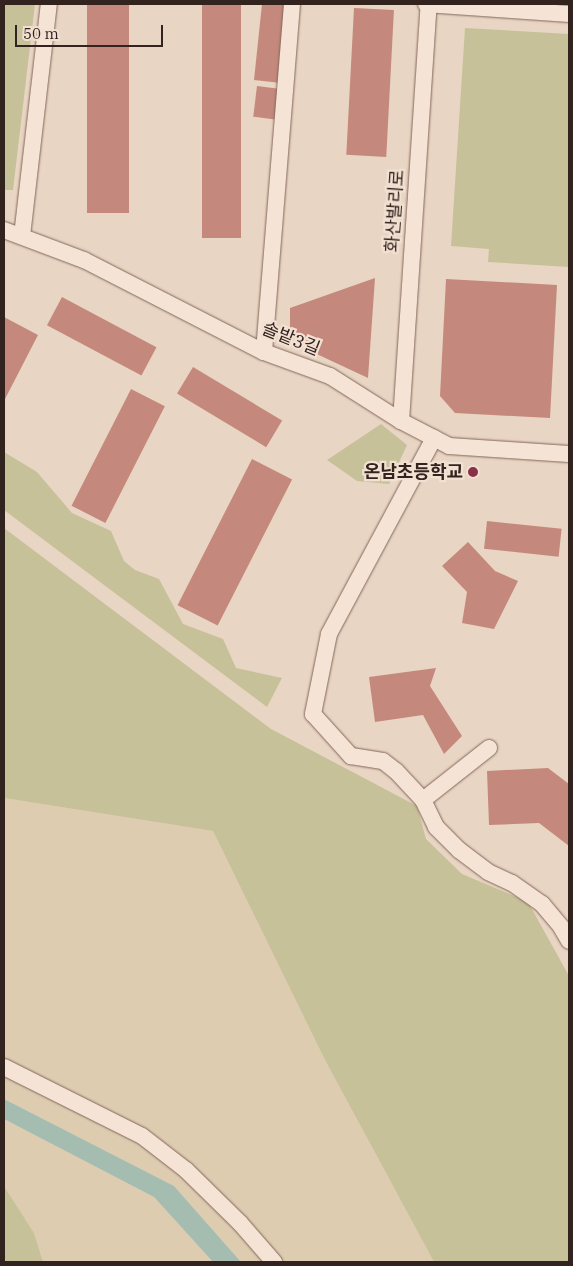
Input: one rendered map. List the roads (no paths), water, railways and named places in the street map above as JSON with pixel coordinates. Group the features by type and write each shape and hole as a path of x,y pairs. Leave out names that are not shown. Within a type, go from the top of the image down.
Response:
{"street":[{"path":"22,236 49,4"},
{"path":"264,352 292,4"},
{"name":"화산발리로","path":"401,421 428,4 569,14"},
{"name":"솔밭3길","path":"4,230 84,260 264,352 330,376 401,421 449,446 569,454"},
{"path":"434,438 329,634 313,714 351,756 383,761 396,772 423,800 436,827 459,850 488,872 512,883 542,904 562,927 569,941"},
{"path":"423,800 489,748"},
{"path":"4,1067 142,1136 186,1170 240,1223 274,1262"}],"place":[{"name":"온남초등학교","path":"473,472"}]}
